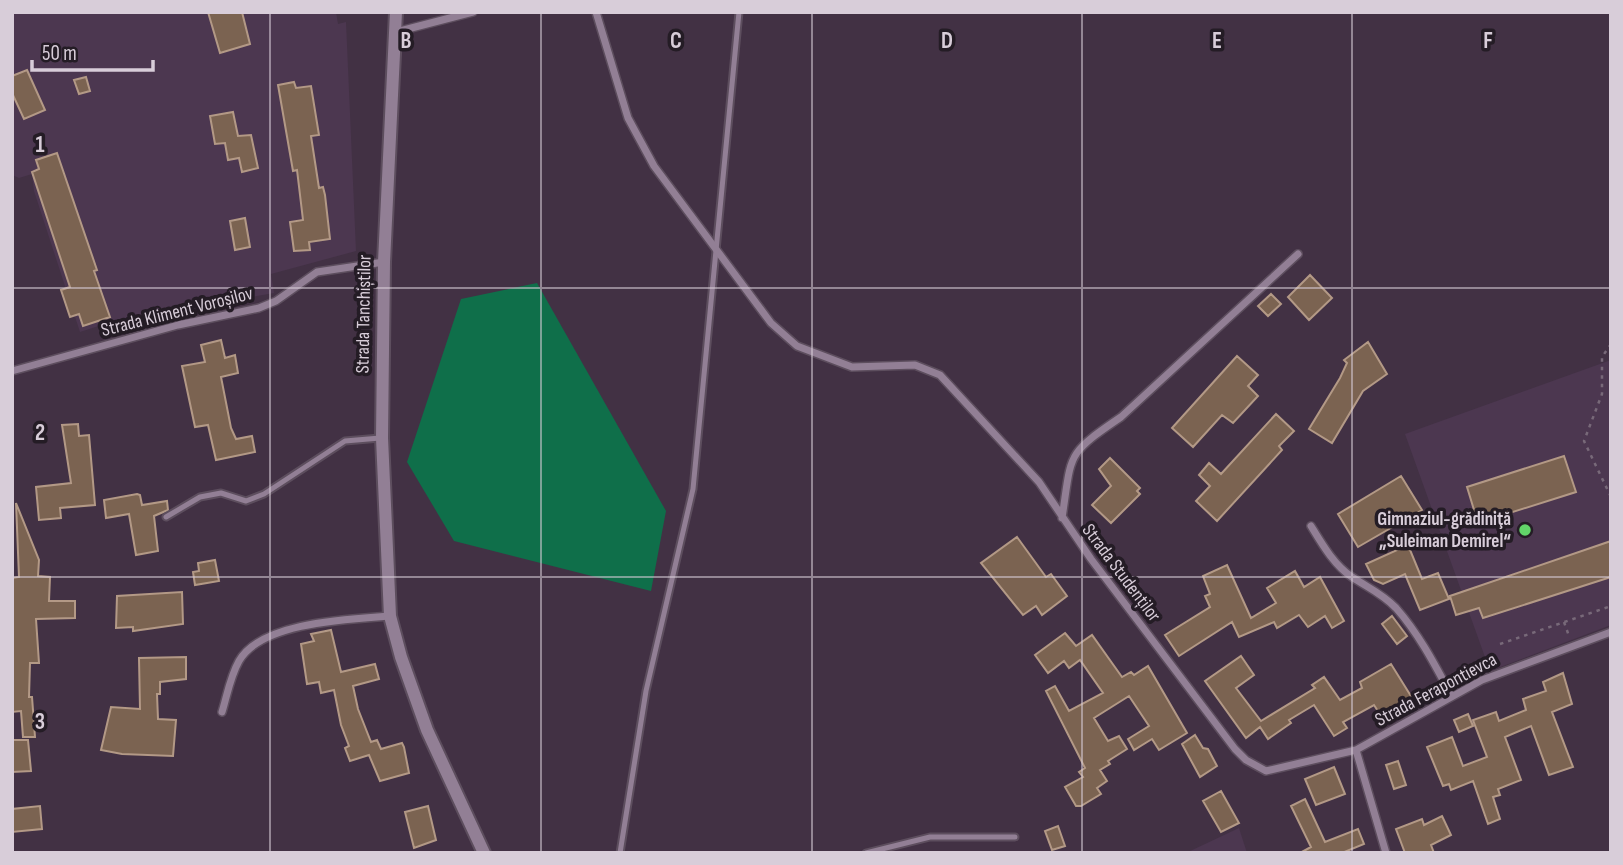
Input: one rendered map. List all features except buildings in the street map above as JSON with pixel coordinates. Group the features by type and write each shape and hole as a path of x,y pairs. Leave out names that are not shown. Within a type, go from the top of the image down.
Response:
{"street":[{"name":"Strada Tanchiștilor","path":"396,12 384,262 382,438 390,616 401,657 427,730 484,853"},
{"path":"396,32 472,12"},
{"path":"596,12 628,118 654,166 771,323 796,346 852,367 915,365 940,374 1039,482 1062,518"},
{"name":"Strada Studenților","path":"1298,254 1121,416 1089,439 1073,455 1068,466 1062,518 1246,760 1266,771 1278,771 1356,750"},
{"name":"Strada Kliment Voroșilov","path":"12,371 178,324 260,308 276,301 317,272 384,262"},
{"path":"1311,526 1329,555 1350,576 1380,593 1396,608 1429,653 1451,695"},
{"path":"222,712 240,660 270,635 356,619 390,616"},
{"name":"Strada Ferapontievca","path":"1356,750 1451,695 1531,660 1611,632"},
{"path":"1356,750 1386,853"}],"lane":[{"path":"620,853 646,691 693,489 739,12"},
{"path":"166,517 200,497 221,493 246,501 264,494 345,441 382,438"},
{"path":"866,853 930,837 1015,836"}],"path":[{"path":"1611,344 1602,357 1602,394 1584,441 1611,497"},
{"path":"1500,644 1611,606"},
{"path":"1563,622 1573,645"}],"shaded area":[{"path":"12,12 336,12 338,24 346,22 356,251 271,274 274,293 111,322 80,332 34,191 32,174 19,178 12,175"},
{"name":"Gimnaziul-grădiniţă „Suleiman Demirel“","path":"1611,360 1611,625 1490,671 1405,434"},
{"path":"1239,828 1247,853 1186,853"}],"green space":[{"path":"537,283 666,511 651,591 454,541 407,462 461,299"}],"place":[{"name":"Gimnaziul-grădiniţă „Suleiman Demirel“","path":"1525,530"}]}
